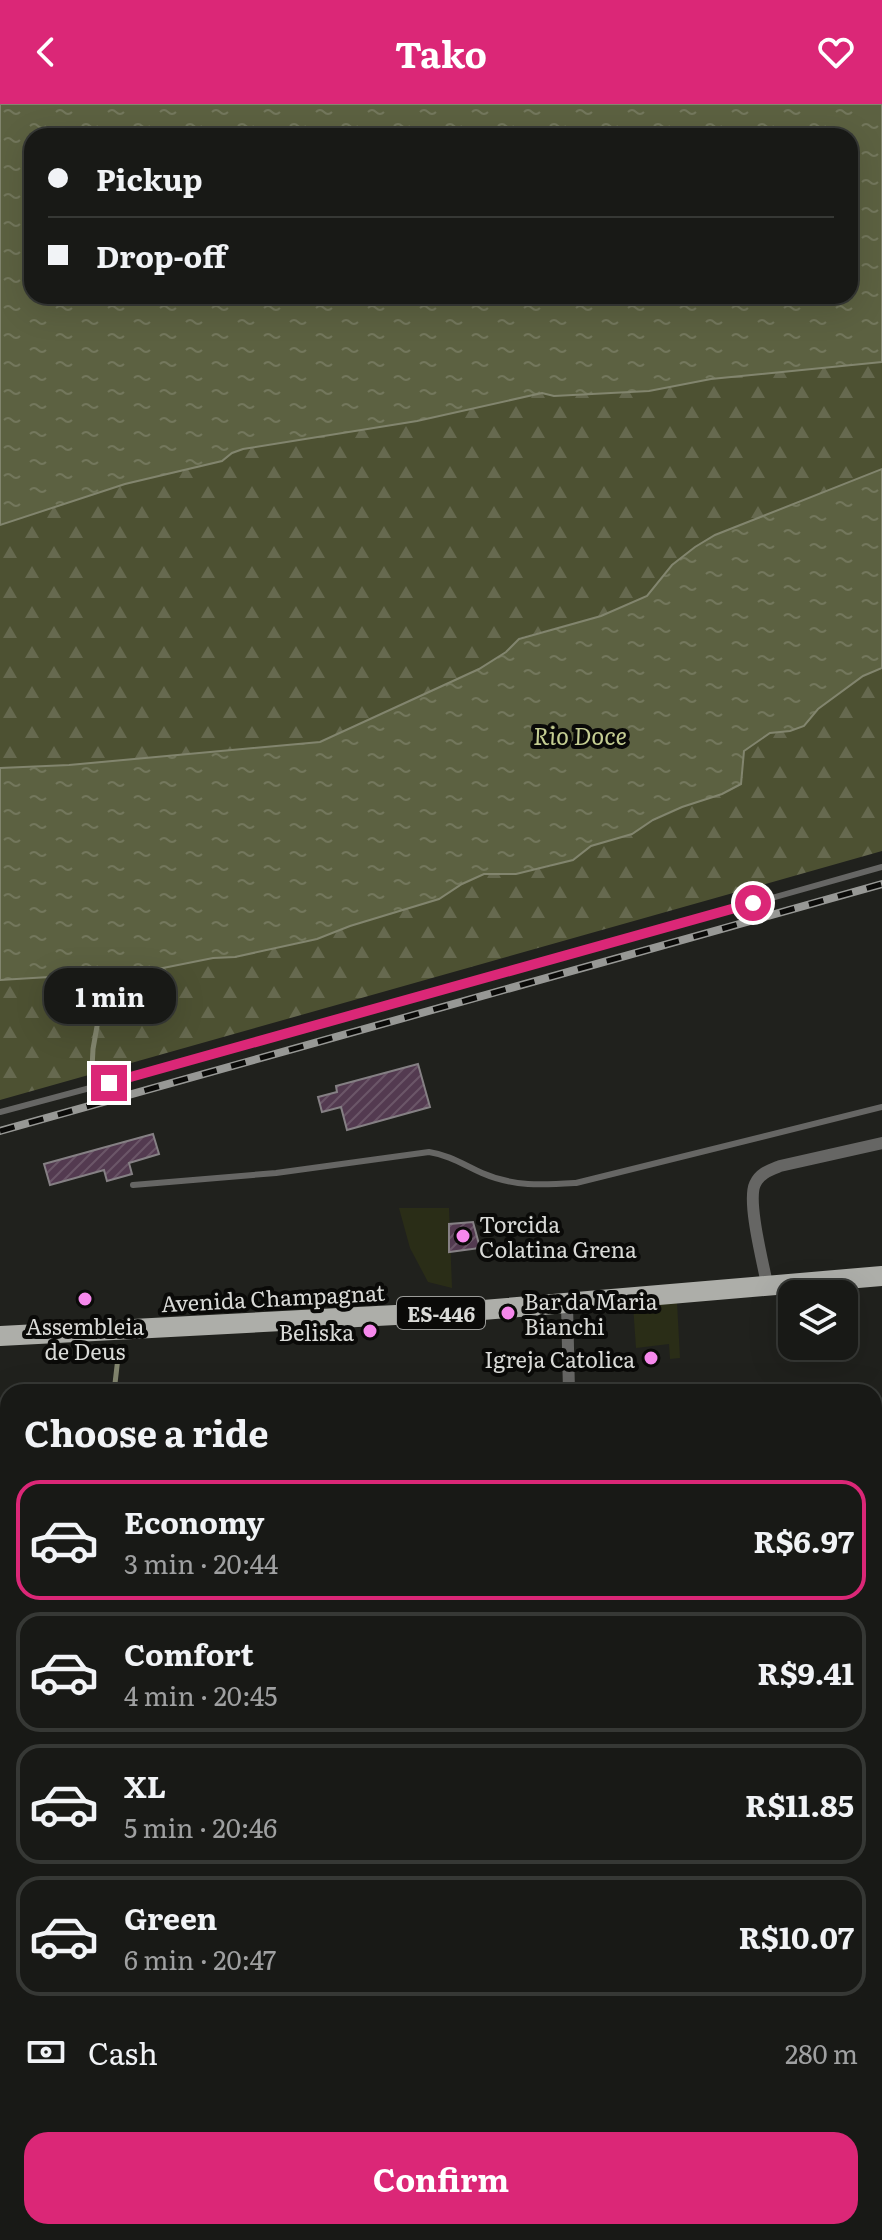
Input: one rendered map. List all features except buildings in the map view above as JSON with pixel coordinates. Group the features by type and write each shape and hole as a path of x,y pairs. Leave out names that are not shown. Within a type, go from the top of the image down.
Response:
{"main road":[{"name":"Avenida Champagnat","path":"0,1336 567,1304 882,1276"}],"street":[{"path":"767,1284 752,1197 757,1179 769,1170 882,1143"},
{"path":"567,1304 569,1384"}],"lane":[{"path":"0,1112 882,867"},
{"path":"133,1185 276,1173 429,1152 502,1181 531,1186 576,1183 882,1107"}],"green space":[{"path":"882,362 882,469 715,535 647,596 601,616 519,638 506,652 479,669 320,742 69,765 0,768 0,525 125,484 222,461 243,449 417,421 542,393 554,396 649,391 711,379"},
{"path":"882,668 882,851 0,1100 0,980 148,971 213,958 235,957 317,939 439,899 484,874 516,874 552,866 591,846 632,834 682,807 722,794 740,784 744,751 770,733 804,726 818,709 863,676"},
{"path":"399,1208 449,1208 452,1288 428,1282 410,1248"},
{"path":"677,1302 680,1358 670,1359 669,1344 636,1348 633,1305"}],"water":[{"path":"0,104 882,104 882,362 711,379 649,391 554,396 542,393 417,421 243,449 222,461 125,484 0,525"},
{"name":"Rio Doce","path":"882,469 882,668 863,676 818,709 804,726 770,733 744,751 741,784 653,820 632,834 591,846 573,860 516,874 484,874 439,899 317,939 235,957 213,958 148,971 0,980 0,768 69,765 320,742 479,669 506,652 519,639 601,616 647,596 672,565 715,535"}],"waterway":[{"path":"92,1068 107,970"},
{"path":"115,1384 119,1349"}],"railway":[{"path":"0,1131 882,884"}],"place":[{"name":"Torcida Colatina Grena","path":"463,1236"},
{"name":"Assembleia de Deus","path":"85,1299"},
{"name":"Bar da Maria Bianchi","path":"508,1313"},
{"name":"Beliska","path":"370,1331"},
{"name":"Igreja Catolica","path":"651,1358"}],"route":[{"path":"109,1083 753,903"}]}
